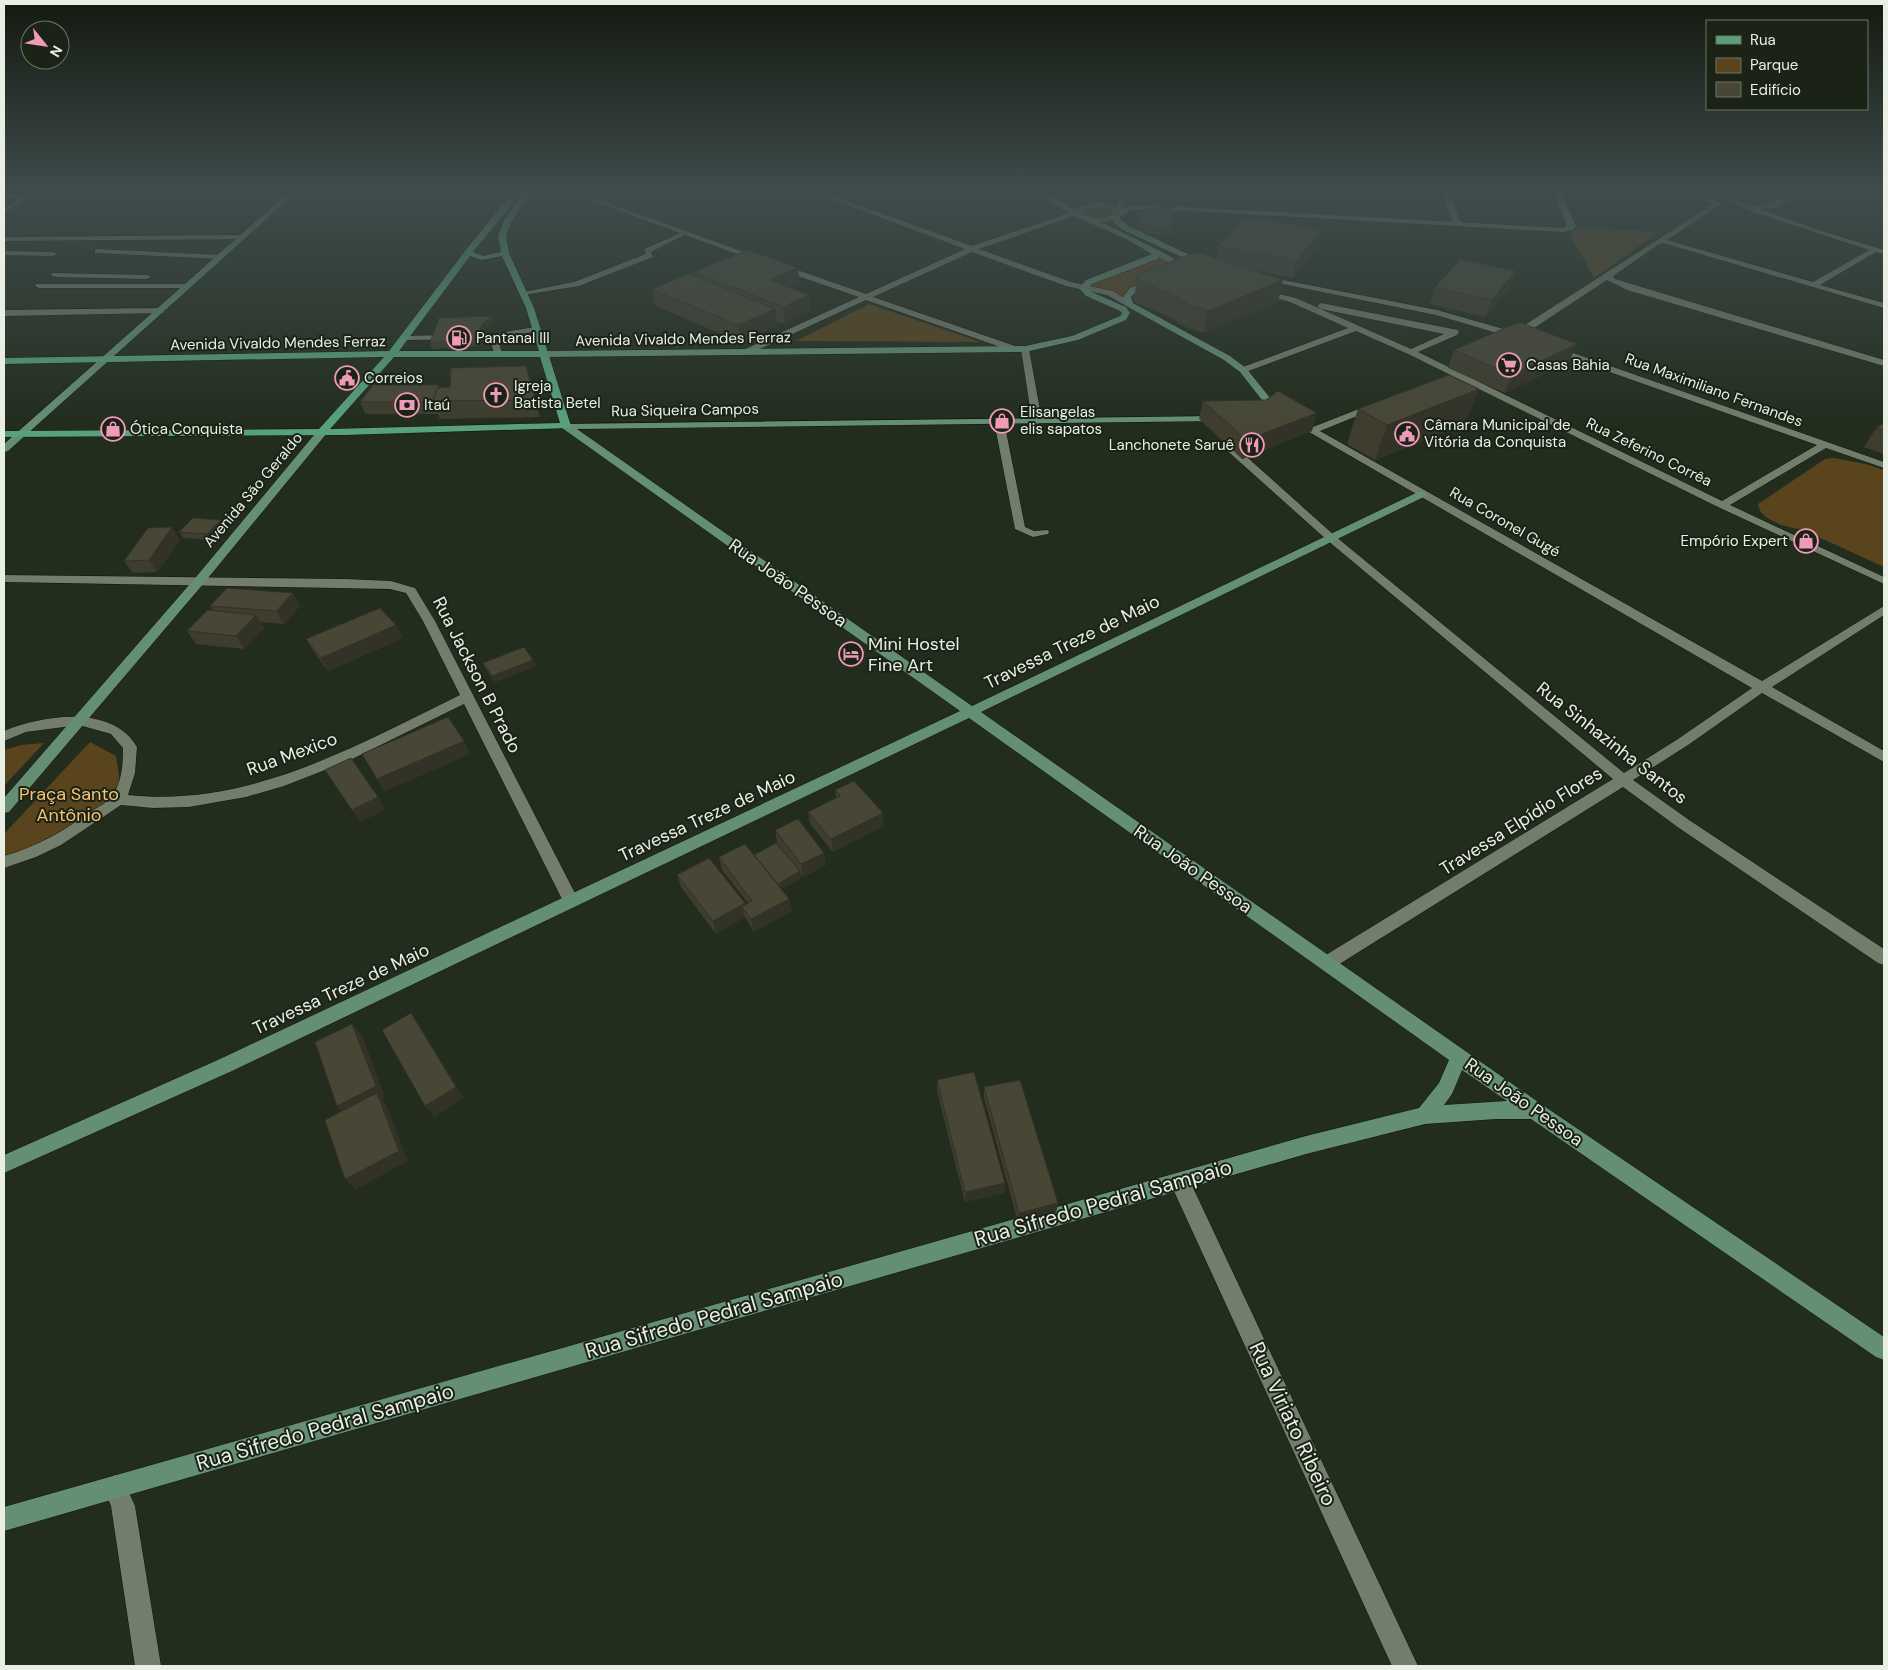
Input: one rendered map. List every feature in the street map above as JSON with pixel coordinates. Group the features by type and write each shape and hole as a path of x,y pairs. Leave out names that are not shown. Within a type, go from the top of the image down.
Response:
{"main road":[{"name":"Avenida São Geraldo","path":"323,431 392,354 457,268"},
{"path":"512,268 530,308 566,426"},
{"name":"Avenida Vivaldo Mendes Ferraz","path":"4,361 104,361 392,354 545,354"},
{"name":"Rua Siqueira Campos","path":"4,434 323,431 566,426"}],"street":[{"path":"4,449 209,268"},
{"path":"784,268 1020,349 1037,421"},
{"path":"746,352 930,268"},
{"path":"1025,268 1083,288 1110,293 1128,301 1133,290 1160,280"},
{"path":"1083,288 1093,281 1123,268"},
{"path":"1491,341 1517,336 1620,268"},
{"path":"1757,268 1884,306"},
{"path":"1814,285 1847,268"},
{"path":"1179,272 1188,269 1200,274"},
{"path":"1251,276 1437,313 1517,336"},
{"path":"1608,276 1612,281 1630,288 1884,362"},
{"path":"1083,288 1089,294 1123,309 1126,313 1119,320"},
{"path":"1250,288 1293,300 1454,332"},
{"path":"1293,300 1365,332 1427,345"},
{"name":"Rua Coronel Gugé","path":"1128,301 1156,320 1227,358 1243,370 1274,409 1884,757"},
{"path":"4,313 160,311"},
{"name":"Avenida Vivaldo Mendes Ferraz","path":"545,354 1020,349 1064,342 1119,320 1141,316 1156,320"},
{"path":"1411,352 1476,323"},
{"path":"1243,370 1355,328"},
{"name":"Rua Zeferino Corrêa","path":"1365,332 1411,352 1443,363 1454,373 1722,505 1884,581"},
{"name":"Rua Maximiliano Fernandes","path":"1544,345 1884,465"},
{"path":"1436,380 1454,373"},
{"path":"1312,431 1383,402"},
{"path":"1262,418 1274,409"},
{"name":"Rua Sinhazinha Santos","path":"1199,419 1331,538 1623,780 1684,824 1884,958"},
{"name":"Rua Siqueira Campos","path":"566,426 1226,419"},
{"name":"Rua João Pessoa","path":"566,426 1534,1110 1884,1349"},
{"name":"Avenida São Geraldo","path":"4,808 200,580 323,431"},
{"path":"1722,505 1824,445"},
{"name":"Travessa Treze de Maio","path":"4,1164 226,1065 971,712 1422,494"},
{"name":"Rua Jackson B Prado","path":"4,578 346,582 405,588 414,594 418,601 571,901"},
{"name":"Travessa Elpídio Flores","path":"1327,963 1683,742 1762,687 1884,610"},
{"name":"Rua Mexico","path":"118,800 175,803 212,799 258,788 321,766 468,697"},
{"path":"4,736 24,728 80,720 116,731 130,747 130,769 118,800 61,839 16,859 4,862"},
{"path":"1425,1116 1446,1088 1459,1056"},
{"name":"Rua Sifredo Pedral Sampaio","path":"4,1519 1180,1182 1306,1144 1425,1116 1496,1110 1534,1110"},
{"name":"Rua Viriato Ribeiro","path":"1180,1182 1405,1666"},
{"path":"116,1487 123,1506 148,1666"}],"lane":[{"path":"523,293 576,284 619,268"},
{"path":"55,275 198,278"},
{"path":"39,286 188,286"},
{"path":"404,338 492,336 535,329"},
{"path":"492,336 496,351 503,355"},
{"path":"999,422 1020,529 1033,534 1044,532"}],"green space":[{"path":"1130,268 1183,269 1150,282 1125,300 1085,287"},
{"path":"1589,268 1608,268 1594,278"},
{"path":"869,304 981,342 796,341"},
{"path":"1834,458 1884,470 1884,567 1801,529 1775,522 1763,515 1760,510 1758,504 1825,459"},
{"name":"Praça Santo Antônio","path":"90,742 116,756 120,782 104,804 27,860 4,869 4,834"},
{"name":"Praça Santo Antônio","path":"44,743 4,786 4,750 21,745"}],"building":[{"path":"704,268 798,268 769,280 809,295 783,307 694,272"},
{"path":"1154,268 1246,268 1283,280 1208,311 1188,304 1173,295 1138,280 1138,274"},
{"path":"1453,268 1501,268 1515,271 1492,300 1435,287"},
{"path":"689,274 775,309 738,325 652,289"},
{"name":"Pantanal III","path":"492,316 482,325 477,340 430,343 439,318"},
{"path":"1519,322 1577,344 1512,375 1454,350"},
{"path":"526,366 535,400 433,401 437,388 450,387 451,368"},
{"path":"1449,375 1479,389 1387,425 1358,409"},
{"path":"373,385 439,385 439,388 437,388 433,402 360,402"},
{"path":"1278,391 1317,413 1246,440 1203,401 1266,400"},
{"path":"1884,423 1884,431 1876,428"},
{"path":"193,518 221,520 207,534 179,532"},
{"path":"172,527 149,560 124,561 148,528"},
{"path":"227,588 293,593 276,611 210,606"},
{"path":"380,608 396,625 321,658 306,639"},
{"path":"208,610 256,615 236,636 187,631"},
{"path":"524,647 533,660 492,676 483,663"},
{"path":"448,717 464,741 377,779 362,754"},
{"path":"351,758 378,797 352,810 325,770"},
{"path":"854,781 883,813 831,839 808,812 840,796 835,790"},
{"path":"798,819 824,853 801,864 775,830"},
{"path":"776,843 800,871 778,884 754,855"},
{"path":"745,844 789,899 751,919 742,907 752,901 719,857"},
{"path":"709,858 745,903 713,921 677,875"},
{"path":"411,1013 456,1087 425,1106 382,1030"},
{"path":"352,1024 376,1086 337,1106 315,1042"},
{"path":"974,1072 1005,1183 965,1192 937,1080"},
{"path":"1020,1080 1058,1203 1019,1213 984,1087"},
{"path":"377,1093 399,1151 345,1179 325,1120"}],"place":[{"name":"Pantanal III","path":"459,338"},
{"name":"Casas Bahia","path":"1509,365"},
{"name":"Correios","path":"347,378"},
{"name":"Igreja Batista Betel","path":"496,395"},
{"name":"Itaú","path":"407,405"},
{"name":"Elisangelas elis sapatos","path":"1002,421"},
{"name":"Ótica Conquista","path":"113,429"},
{"name":"Câmara Municipal de Vitória da Conquista","path":"1407,434"},
{"name":"Lanchonete Saruê","path":"1252,445"},
{"name":"Empório Expert","path":"1806,541"},
{"name":"Mini Hostel Fine Art","path":"851,654"}]}
